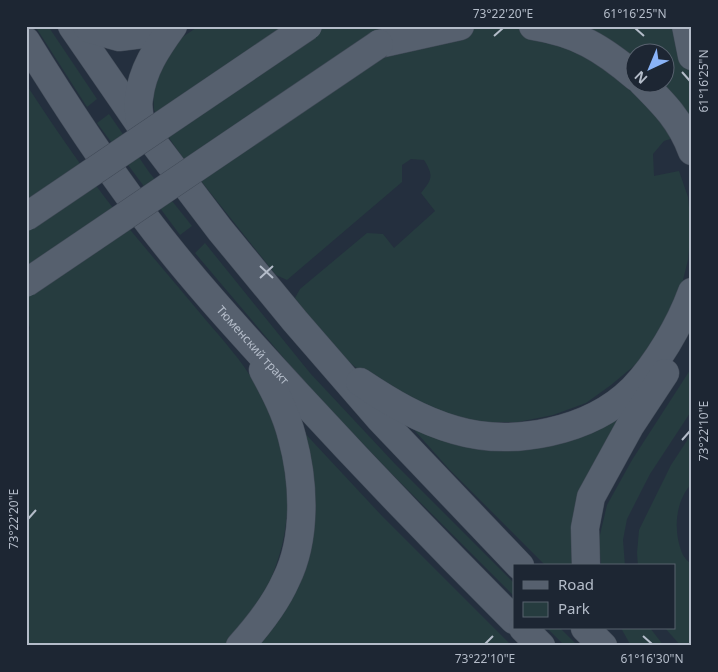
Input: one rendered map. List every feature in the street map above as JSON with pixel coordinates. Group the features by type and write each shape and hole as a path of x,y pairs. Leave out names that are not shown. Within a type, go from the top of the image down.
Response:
{"main road":[{"path":"72,26 141,126 220,230 295,321 380,419 518,564"},
{"path":"87,26 119,37 143,34 162,26"},
{"path":"141,126 138,99 146,70 156,48 173,26"},
{"path":"26,217 308,26"},
{"path":"26,283 406,26"},
{"path":"379,44 460,26"},
{"path":"533,26 553,29 593,45 626,68"},
{"path":"686,26 692,56"},
{"name":"Тюменский тракт","path":"26,41 97,151 134,202 188,270 248,340 380,484 513,619"},
{"path":"652,92 672,112 692,151"},
{"path":"295,321 356,380 389,402 407,411 440,426 472,434 484,436 532,436 554,431 602,413 632,390 646,374 681,319 692,292"},
{"path":"586,564 585,528 591,497 630,426 692,333"},
{"path":"240,646 268,613 287,579 298,542 300,519 299,480 292,437 276,395 248,340"},
{"path":"525,630 541,646"},
{"path":"587,630 603,646"},
{"path":"612,630 622,646"}],"green space":[{"path":"35,26 48,26 97,99 87,107"},
{"path":"199,26 692,26 692,132 664,141 653,154 654,176 679,171 688,197 691,226 688,260 680,292 654,343 635,365 586,403 553,415 518,422 481,422 452,418 370,379 343,357 319,330 295,298 300,289 367,233 383,234 394,248 435,211 421,193 428,184 430,177 424,160 411,159 402,165 402,182 287,280 276,275 185,161 165,132 154,110 153,89 166,53 184,36"},
{"path":"26,84 77,160 118,214 245,368 256,385 274,425 281,446 285,468 287,512 284,534 279,556 265,593 243,627 225,646 26,646 26,340 30,328 26,315"},
{"path":"109,114 149,172 192,226 180,235 97,123"},
{"path":"205,243 310,373 396,465 513,582 513,595 392,474 305,383 195,253"},
{"path":"692,367 692,410 650,474 627,519 623,540 625,564 601,564 599,539 607,505 632,460"},
{"path":"634,397 578,564 544,564 449,469 408,423 456,441"},
{"path":"300,428 383,517 512,646 253,646 294,584"},
{"path":"692,433 692,483 686,490 679,507 677,535 682,553 692,565 692,646 681,646 667,630 676,630 676,564 638,564 639,530 671,465"},
{"path":"549,630 562,630 578,646 565,646"},
{"path":"622,630 652,630 664,646 631,646"}]}
